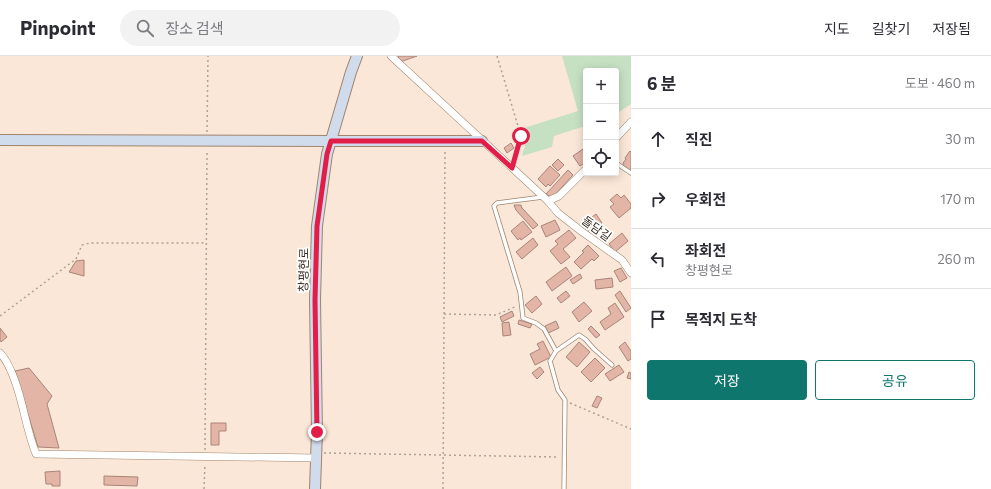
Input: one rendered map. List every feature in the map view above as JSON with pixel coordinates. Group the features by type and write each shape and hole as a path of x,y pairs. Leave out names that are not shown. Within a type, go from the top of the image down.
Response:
{"street":[{"name":"창평현로","path":"316,489 315,300 317,226 327,154 357,56"},
{"name":"돌담길","path":"391,56 546,199 558,213 622,260 631,273"},
{"path":"619,135 631,122"},
{"path":"0,140 482,141"},
{"path":"546,199 559,196 583,172"},
{"path":"0,353 5,359 18,387 36,454 205,456 316,455"}],"lane":[{"path":"619,165 631,173"},
{"path":"546,199 497,203 494,206 520,292 523,318 536,323 544,329 556,351"},
{"path":"564,489 565,400 558,390 550,360 556,351 579,336 585,339 612,365"}],"path":[{"path":"204,489 208,56"},
{"path":"497,56 521,136 512,168"},
{"path":"443,489 445,141"},
{"path":"0,316 76,258 82,245 90,243 206,243"},
{"path":"444,314 496,315 521,305"},
{"path":"565,400 631,429"},
{"path":"316,455 564,457"}],"green space":[{"path":"562,56 631,56 631,104 619,112 619,68 583,68 583,127 554,136 552,147 522,156 527,138 524,128 578,111"}],"building":[{"path":"398,56 417,56 400,62"},
{"path":"511,143 514,148 507,153 504,148"},
{"path":"583,149 583,164 580,166 573,156"},
{"path":"630,151 631,171 623,166 626,159 625,158"},
{"path":"558,159 564,165 558,171 552,165"},
{"path":"550,166 560,175 550,186 548,184 546,187 538,179"},
{"path":"568,170 573,175 552,198 546,194"},
{"path":"617,194 621,198 624,195 631,204 631,208 619,218 610,207 614,204 610,200"},
{"path":"514,205 521,205 538,225 533,229 516,210"},
{"path":"596,214 602,223 589,233 582,225"},
{"path":"555,220 560,230 546,237 541,226"},
{"path":"523,221 532,232 521,240 520,238 518,240 511,231"},
{"path":"569,230 576,238 563,249 570,257 561,264 550,251 558,244 555,241"},
{"path":"622,233 628,241 615,252 609,244"},
{"path":"533,238 538,245 522,259 516,252"},
{"path":"588,245 599,256 594,261 592,259 581,269 574,262 584,252 582,251"},
{"path":"84,260 84,276 69,272 76,261"},
{"path":"566,267 572,276 552,291 546,282"},
{"path":"621,268 627,278 620,282 614,271"},
{"path":"580,274 582,278 573,284 570,280"},
{"path":"612,278 613,287 596,289 595,280"},
{"path":"566,291 570,296 561,303 557,298"},
{"path":"620,291 631,308 626,312 615,295"},
{"path":"536,296 542,304 532,313 525,305"},
{"path":"584,302 592,311 579,322 572,312"},
{"path":"615,303 624,317 605,330 600,322 611,314 608,308"},
{"path":"512,311 514,316 502,322 500,317"},
{"path":"519,320 532,324 530,328 518,324"},
{"path":"556,321 559,328 548,333 545,326"},
{"path":"509,322 511,335 503,336 502,323"},
{"path":"591,326 600,335 596,338 588,329"},
{"path":"0,328 7,337 1,342 0,340"},
{"path":"543,341 551,357 535,365 530,354 540,349 537,344"},
{"path":"579,342 590,352 577,367 566,357"},
{"path":"625,342 631,351 631,359 628,361 619,347"},
{"path":"595,358 605,368 591,382 581,372"},
{"path":"619,365 624,372 610,381 605,374"},
{"path":"540,367 544,372 537,379 532,373"},
{"path":"29,368 52,396 47,404 59,448 38,447 15,371"},
{"path":"629,372 631,373 631,379 627,378"},
{"path":"597,396 602,398 597,408 592,406"},
{"path":"211,423 226,423 226,431 219,431 219,445 211,445"},
{"path":"60,471 60,486 46,484 45,472"},
{"path":"104,476 138,477 137,486 104,485"}],"route":[{"path":"317,432 315,300 317,226 327,154 331,141 482,141 512,168 521,136"}]}
